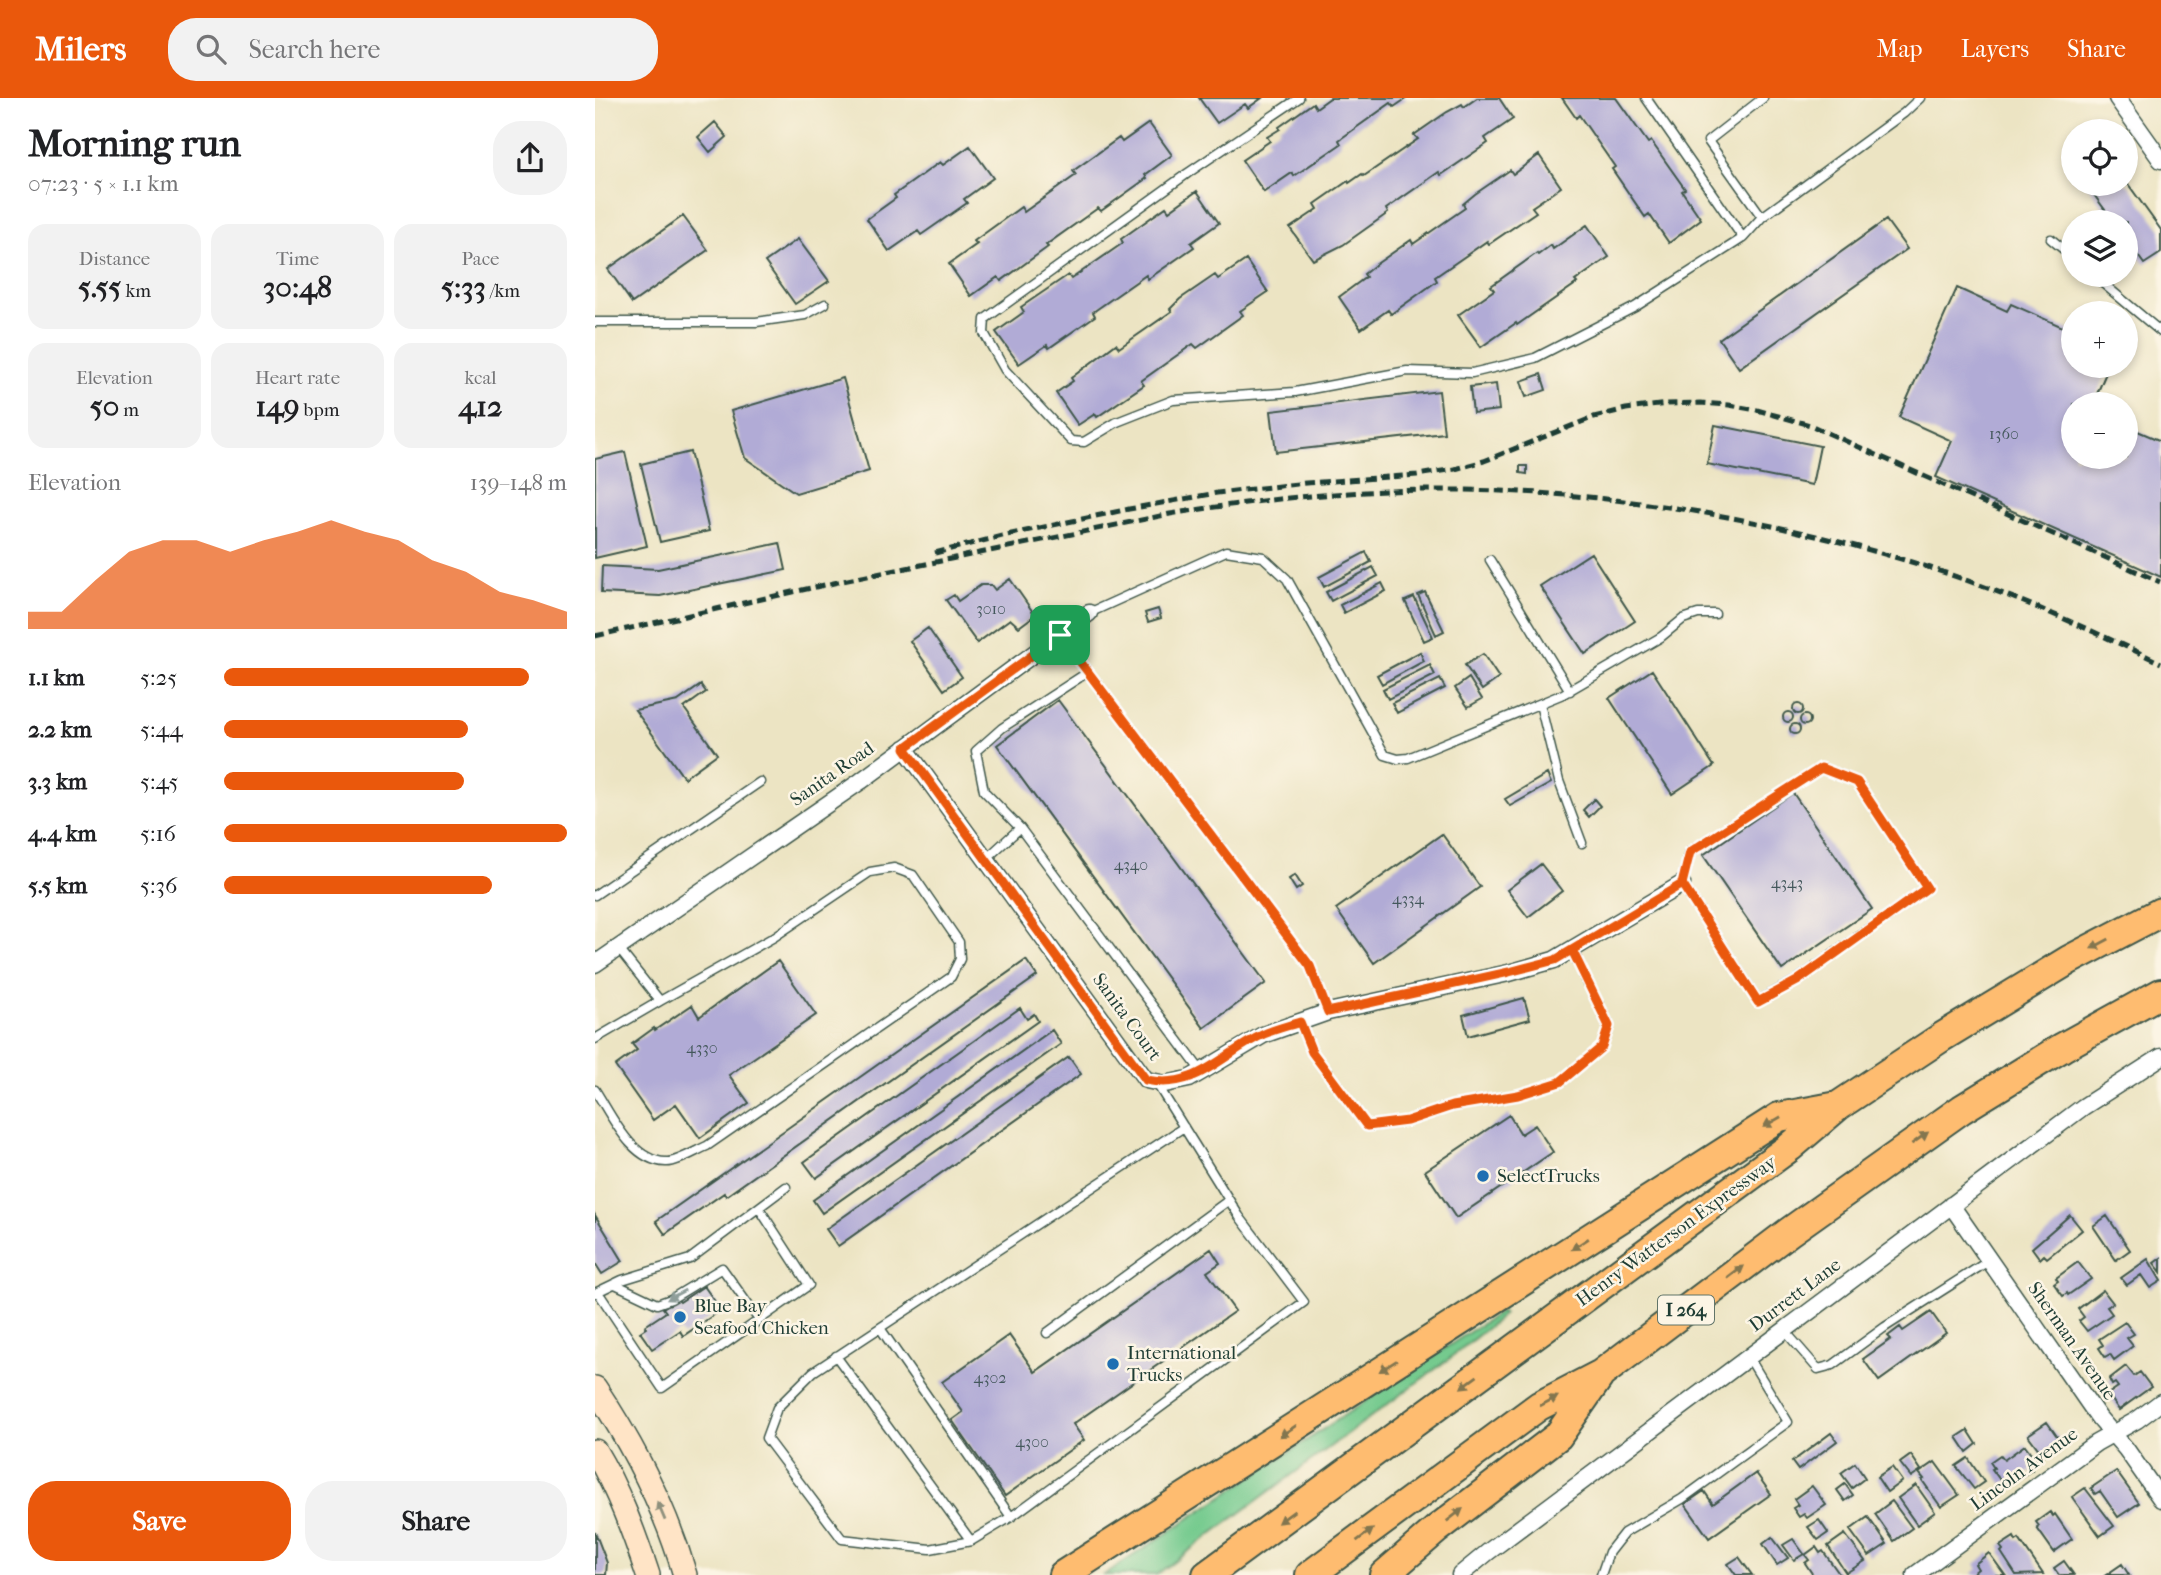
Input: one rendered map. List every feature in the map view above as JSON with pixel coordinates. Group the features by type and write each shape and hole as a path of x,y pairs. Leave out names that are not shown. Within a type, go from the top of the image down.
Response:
{"highway":[{"name":"Henry Watterson Expressway","path":"1207,1575 1790,1147 1837,1106 1942,1037 2046,974 2161,912"},
{"name":"I 264","path":"1310,1575 1539,1406 1601,1374 1789,1232 1962,1109 2063,1047 2161,993"},
{"path":"1063,1575 1779,1117 1837,1106"},
{"path":"1384,1575 1437,1529 1558,1436 1601,1374"}],"main road":[{"path":"595,1388 643,1469 678,1551 685,1575"},
{"path":"595,1451 604,1466 648,1575"}],"street":[{"path":"2117,98 2161,160"},
{"name":"Sanita Road","path":"595,964 905,748 1089,614"},
{"name":"Sanita Court","path":"905,748 1146,1080 1165,1084 1189,1079 1263,1035 1328,1012 1555,960 1682,884"},
{"name":"Durrett Lane","path":"1460,1575 1748,1356 2083,1107 2161,1057"},
{"name":"Sherman Avenue","path":"1951,1205 2099,1418 2126,1449 2161,1499"},
{"name":"Lincoln Avenue","path":"1915,1575 2096,1443 2137,1420 2161,1402"}],"lane":[{"path":"1299,98 1188,173 985,318 984,333 1005,370 1072,441 1084,442 1117,422 1173,400 1295,392 1407,371 1472,373 1535,358 1635,307 1743,237 1762,217 1904,113 1920,98"},
{"path":"1646,98 1743,237"},
{"path":"1762,217 1708,141 1763,98"},
{"path":"2052,239 2061,247"},
{"path":"2108,287 2161,332"},
{"path":"595,322 756,322 805,315 824,304"},
{"path":"1089,614 1226,551 1263,557 1287,579 1385,755 1390,758 1408,758 1570,691 1661,637 1683,619 1698,614 1715,614"},
{"path":"1490,560 1570,691"},
{"path":"1060,635 1310,966 1328,1012"},
{"path":"1088,672 1002,728 976,751 984,791 1020,828 1201,1071"},
{"path":"1539,704 1559,781 1582,843"},
{"path":"1821,768 1857,782 1927,888 1797,981 1758,1002 1682,884 1690,852 1821,768"},
{"path":"595,895 759,782"},
{"path":"986,859 1020,828"},
{"path":"595,1039 774,937 870,872 894,868 913,875 959,942 960,959 950,976 707,1146 669,1163 648,1159 632,1146 595,1090"},
{"path":"618,948 660,1001"},
{"path":"1300,1022 1312,1052 1367,1126 1407,1121 1452,1106 1518,1095 1560,1082 1602,1047 1609,1026 1572,950"},
{"path":"1155,1082 1184,1127 1229,1200 1304,1302 1011,1517 971,1541 930,1549 842,1539 766,1438 777,1408 813,1371 1184,1127"},
{"path":"759,1208 809,1285 662,1388 597,1292 689,1259 786,1187"},
{"path":"1047,1333 1229,1200"},
{"path":"1784,1329 1818,1369 1833,1365 1885,1327 1990,1260"},
{"path":"615,1284 657,1304 671,1299 722,1268 759,1321"},
{"path":"880,1328 1011,1517"},
{"path":"837,1356 971,1541"},
{"path":"1601,1575 1609,1552 1624,1533 1682,1499 1788,1422 1748,1356"}],"green space":[{"path":"1501,1311 1504,1314 1453,1356 1156,1575 1104,1575"}],"building":[{"path":"1199,98 1262,98 1248,108 1245,104 1217,123"},
{"path":"1330,98 1407,98 1394,107 1391,103 1339,140 1341,144 1294,176 1292,173 1264,192 1242,160 1270,141 1267,137 1313,103 1316,108"},
{"path":"1477,98 1499,98 1513,119 1485,138 1488,143 1441,175 1439,172 1386,209 1388,213 1343,245 1313,260 1290,228 1318,209 1315,204 1348,181 1349,183 1362,174 1364,176 1418,139 1414,135 1447,112 1462,104 1464,107"},
{"path":"1562,98 1616,98 1685,189 1682,191 1701,219 1669,243 1649,214 1645,217 1579,115 1576,118"},
{"path":"715,122 727,137 710,152 698,137"},
{"path":"1149,123 1172,155 1145,175 1147,178 1101,211 1098,208 1001,281 998,277 971,296 949,264 977,244 974,241 1021,207 1024,212 1076,175 1073,171 1119,138 1122,142"},
{"path":"970,146 993,178 964,199 967,203 921,235 918,231 889,251 867,219 896,198 894,195 940,162 943,165"},
{"path":"1539,155 1561,187 1532,207 1536,212 1489,244 1487,241 1435,277 1437,281 1391,314 1388,310 1361,329 1339,297 1366,277 1364,274 1375,265 1411,240 1413,244 1465,208 1463,204 1475,194 1510,170 1513,174"},
{"path":"1197,191 1219,223 1191,243 1194,247 1148,279 1146,275 1093,312 1095,316 1049,348 1047,345 1019,364 996,332 1024,312 1021,307 1068,275 1071,279 1123,243 1121,239 1166,207 1169,211"},
{"path":"2095,196 2137,196 2161,230 2161,253 2144,264 2138,256 2138,210 2105,210"},
{"path":"683,216 708,250 632,303 608,269"},
{"path":"1886,220 1907,249 1739,368 1719,339"},
{"path":"1587,225 1609,257 1575,281 1577,283 1481,347 1458,315 1494,290 1491,286 1537,253 1538,255 1551,245 1553,249"},
{"path":"798,239 829,281 795,304 765,262"},
{"path":"1246,260 1268,292 1240,311 1243,315 1197,348 1193,344 1141,381 1144,385 1097,417 1095,414 1078,425 1056,393 1073,381 1071,378 1116,344 1119,348 1172,311 1170,309 1180,299 1215,275 1218,279"},
{"path":"1957,288 2007,311 2011,304 2061,326 2061,378 2104,378 2098,392 2061,392 2061,469 2138,469 2138,431 2161,441 2161,577 1936,477 1952,441 1899,417"},
{"path":"1541,374 1546,390 1526,397 1521,381"},
{"path":"843,378 869,471 796,493 745,458 731,411"},
{"path":"1496,384 1499,410 1473,413 1470,387"},
{"path":"1439,391 1444,433 1276,452 1271,411"},
{"path":"1715,425 1820,446 1812,485 1707,464"},
{"path":"625,452 647,546 595,558 595,459"},
{"path":"690,452 709,531 660,542 641,464"},
{"path":"1520,466 1527,466 1527,474 1520,473"},
{"path":"780,543 786,570 660,596 601,593 602,566 658,569"},
{"path":"1366,552 1371,562 1324,587 1319,577"},
{"path":"1591,553 1635,621 1585,654 1540,586"},
{"path":"1373,567 1378,576 1331,601 1326,592"},
{"path":"1010,579 1035,615 1019,627 1010,619 977,643 946,600 954,595 958,601 981,585 991,585 995,590"},
{"path":"1382,583 1386,591 1344,613 1340,605"},
{"path":"1425,592 1444,631 1436,635 1418,595"},
{"path":"1414,597 1433,637 1424,641 1405,601"},
{"path":"1158,609 1161,618 1148,622 1145,613"},
{"path":"928,628 962,677 944,690 910,641"},
{"path":"1420,652 1424,661 1382,684 1377,675"},
{"path":"1483,654 1499,678 1482,690 1465,665"},
{"path":"1430,665 1435,675 1388,699 1383,689"},
{"path":"1652,670 1714,766 1672,794 1609,698"},
{"path":"1469,678 1482,699 1468,707 1455,688"},
{"path":"1440,679 1445,688 1397,713 1392,703"},
{"path":"701,685 706,692 684,708 717,754 684,778 635,710 678,701"},
{"path":"1058,700 1266,983 1204,1028 997,745"},
{"path":"1798,704 1803,709 1798,714 1793,709"},
{"path":"1788,712 1793,717 1788,722 1783,717"},
{"path":"1805,715 1810,720 1805,725 1800,720"},
{"path":"1795,724 1800,729 1795,734 1790,729"},
{"path":"1547,774 1551,783 1510,806 1505,799"},
{"path":"1793,793 1872,909 1782,970 1703,855"},
{"path":"1594,799 1600,806 1589,817 1583,810"},
{"path":"1442,834 1480,887 1374,963 1336,909"},
{"path":"1541,864 1562,891 1528,917 1507,890"},
{"path":"1295,875 1302,886 1296,890 1289,879"},
{"path":"1026,960 1037,976 726,1196 724,1193 665,1234 656,1221"},
{"path":"778,961 816,1015 729,1075 749,1103 700,1138 676,1104 653,1120 615,1066 637,1050 632,1044 692,1005 699,1017"},
{"path":"1524,998 1530,1019 1468,1036 1463,1015"},
{"path":"1020,1008 1027,1019 1034,1014 1038,1021 816,1178 804,1162"},
{"path":"1052,1030 1061,1044 822,1213 813,1200"},
{"path":"1069,1057 1081,1074 838,1246 826,1229"},
{"path":"1509,1115 1521,1134 1535,1125 1553,1152 1456,1218 1425,1171"},
{"path":"595,1215 623,1261 602,1274 595,1263"},
{"path":"2070,1215 2082,1230 2047,1258 2044,1255 2040,1259 2032,1248"},
{"path":"2107,1216 2130,1250 2116,1260 2093,1226"},
{"path":"1211,1249 1220,1263 1207,1272 1235,1311 1073,1424 1084,1440 1005,1496 952,1420 963,1412 942,1382 1009,1335 1035,1372"},
{"path":"2161,1258 2161,1272 2154,1263"},
{"path":"2148,1259 2161,1281 2150,1288 2141,1275 2127,1285 2121,1278"},
{"path":"2078,1262 2091,1279 2063,1296 2054,1284 2058,1281 2056,1278"},
{"path":"704,1286 721,1310 683,1336 680,1331 652,1349 640,1332 666,1312 663,1308 677,1299 680,1302"},
{"path":"2103,1290 2113,1303 2107,1307 2112,1314 2087,1331 2079,1321 2084,1317 2078,1309"},
{"path":"1931,1312 1946,1333 1879,1381 1863,1359 1891,1339 1888,1336 1900,1327 1903,1331"},
{"path":"2125,1322 2134,1334 2127,1338 2133,1346 2114,1360 2110,1354 2105,1357 2099,1348 2103,1345 2099,1339"},
{"path":"2126,1366 2134,1376 2140,1372 2151,1387 2119,1410 2108,1394 2118,1387 2115,1383 2112,1385 2109,1379"},
{"path":"2047,1422 2061,1442 2043,1455 2028,1435"},
{"path":"1968,1430 1977,1444 1967,1452 1957,1437"},
{"path":"1831,1433 1837,1441 1798,1470 1792,1462"},
{"path":"2025,1445 2036,1460 2029,1465 2032,1470 2021,1477 2018,1473 2003,1484 1990,1462 2000,1455 2004,1460"},
{"path":"1911,1455 1921,1470 1911,1477 1900,1463"},
{"path":"1968,1458 1984,1482 1974,1489 1956,1466"},
{"path":"1935,1462 1959,1495 1941,1507 1919,1473"},
{"path":"1855,1463 1865,1478 1852,1488 1841,1473"},
{"path":"1892,1467 1902,1481 1887,1492 1877,1477"},
{"path":"2116,1471 2139,1503 2118,1517 2100,1491 2095,1494 2091,1488"},
{"path":"1756,1473 1771,1494 1709,1538 1685,1504 1704,1491 1713,1504"},
{"path":"1845,1484 1853,1495 1845,1501 1837,1490"},
{"path":"1916,1485 1935,1512 1917,1525 1898,1498"},
{"path":"1812,1486 1826,1505 1807,1518 1804,1514 1799,1517 1793,1508 1798,1505 1794,1499"},
{"path":"2085,1488 2114,1526 2100,1536 2072,1497"},
{"path":"1892,1501 1912,1528 1894,1541 1875,1514"},
{"path":"2050,1512 2053,1516 2055,1514 2072,1539 2054,1552 2037,1528 2039,1526 2036,1522"},
{"path":"1868,1517 1887,1544 1869,1556 1850,1530"},
{"path":"1819,1520 1828,1533 1818,1540 1808,1527"},
{"path":"595,1532 607,1563 606,1575 595,1575"},
{"path":"1845,1534 1865,1561 1846,1573 1828,1546"},
{"path":"1772,1537 1788,1558 1777,1565 1763,1544"},
{"path":"2014,1537 2016,1541 2019,1539 2043,1574 2016,1575 2000,1546"},
{"path":"1793,1539 1804,1554 1794,1560 1783,1545"},
{"path":"1816,1547 1820,1553 1823,1551 1840,1575 1813,1575 1805,1563 1809,1560 1805,1555"},
{"path":"1989,1553 2005,1575 1973,1573 1978,1569 1975,1564"},
{"path":"1739,1557 1752,1575 1736,1575 1728,1564"},
{"path":"2064,1561 2074,1575 2059,1575 2054,1568"},
{"path":"2122,1564 2129,1575 2106,1575"}],"railway":[{"path":"935,553 1002,536 1217,493 1417,475 1455,469 1484,461 1594,417 1626,409 1701,403 1757,410 1810,425 2160,582"},
{"path":"595,636 838,582 1170,514 1330,494 1427,490 1489,491 1552,494 1677,508 1801,532 1952,575 2073,623 2161,663"}],"place":[{"name":"SelectTrucks","path":"1483,1176"},
{"name":"Blue Bay Seafood Chicken","path":"680,1317"},
{"name":"International Trucks","path":"1113,1364"}],"route":[{"path":"1060,635 905,748 1146,1080 1165,1084 1189,1079 1263,1035 1300,1022 1312,1052 1367,1126 1407,1121 1452,1106 1518,1095 1560,1082 1602,1047 1609,1026 1572,950 1682,884 1758,1002 1797,981 1927,888 1857,782 1821,768 1690,852 1682,884 1555,960 1328,1012 1310,966 1060,635"}]}
